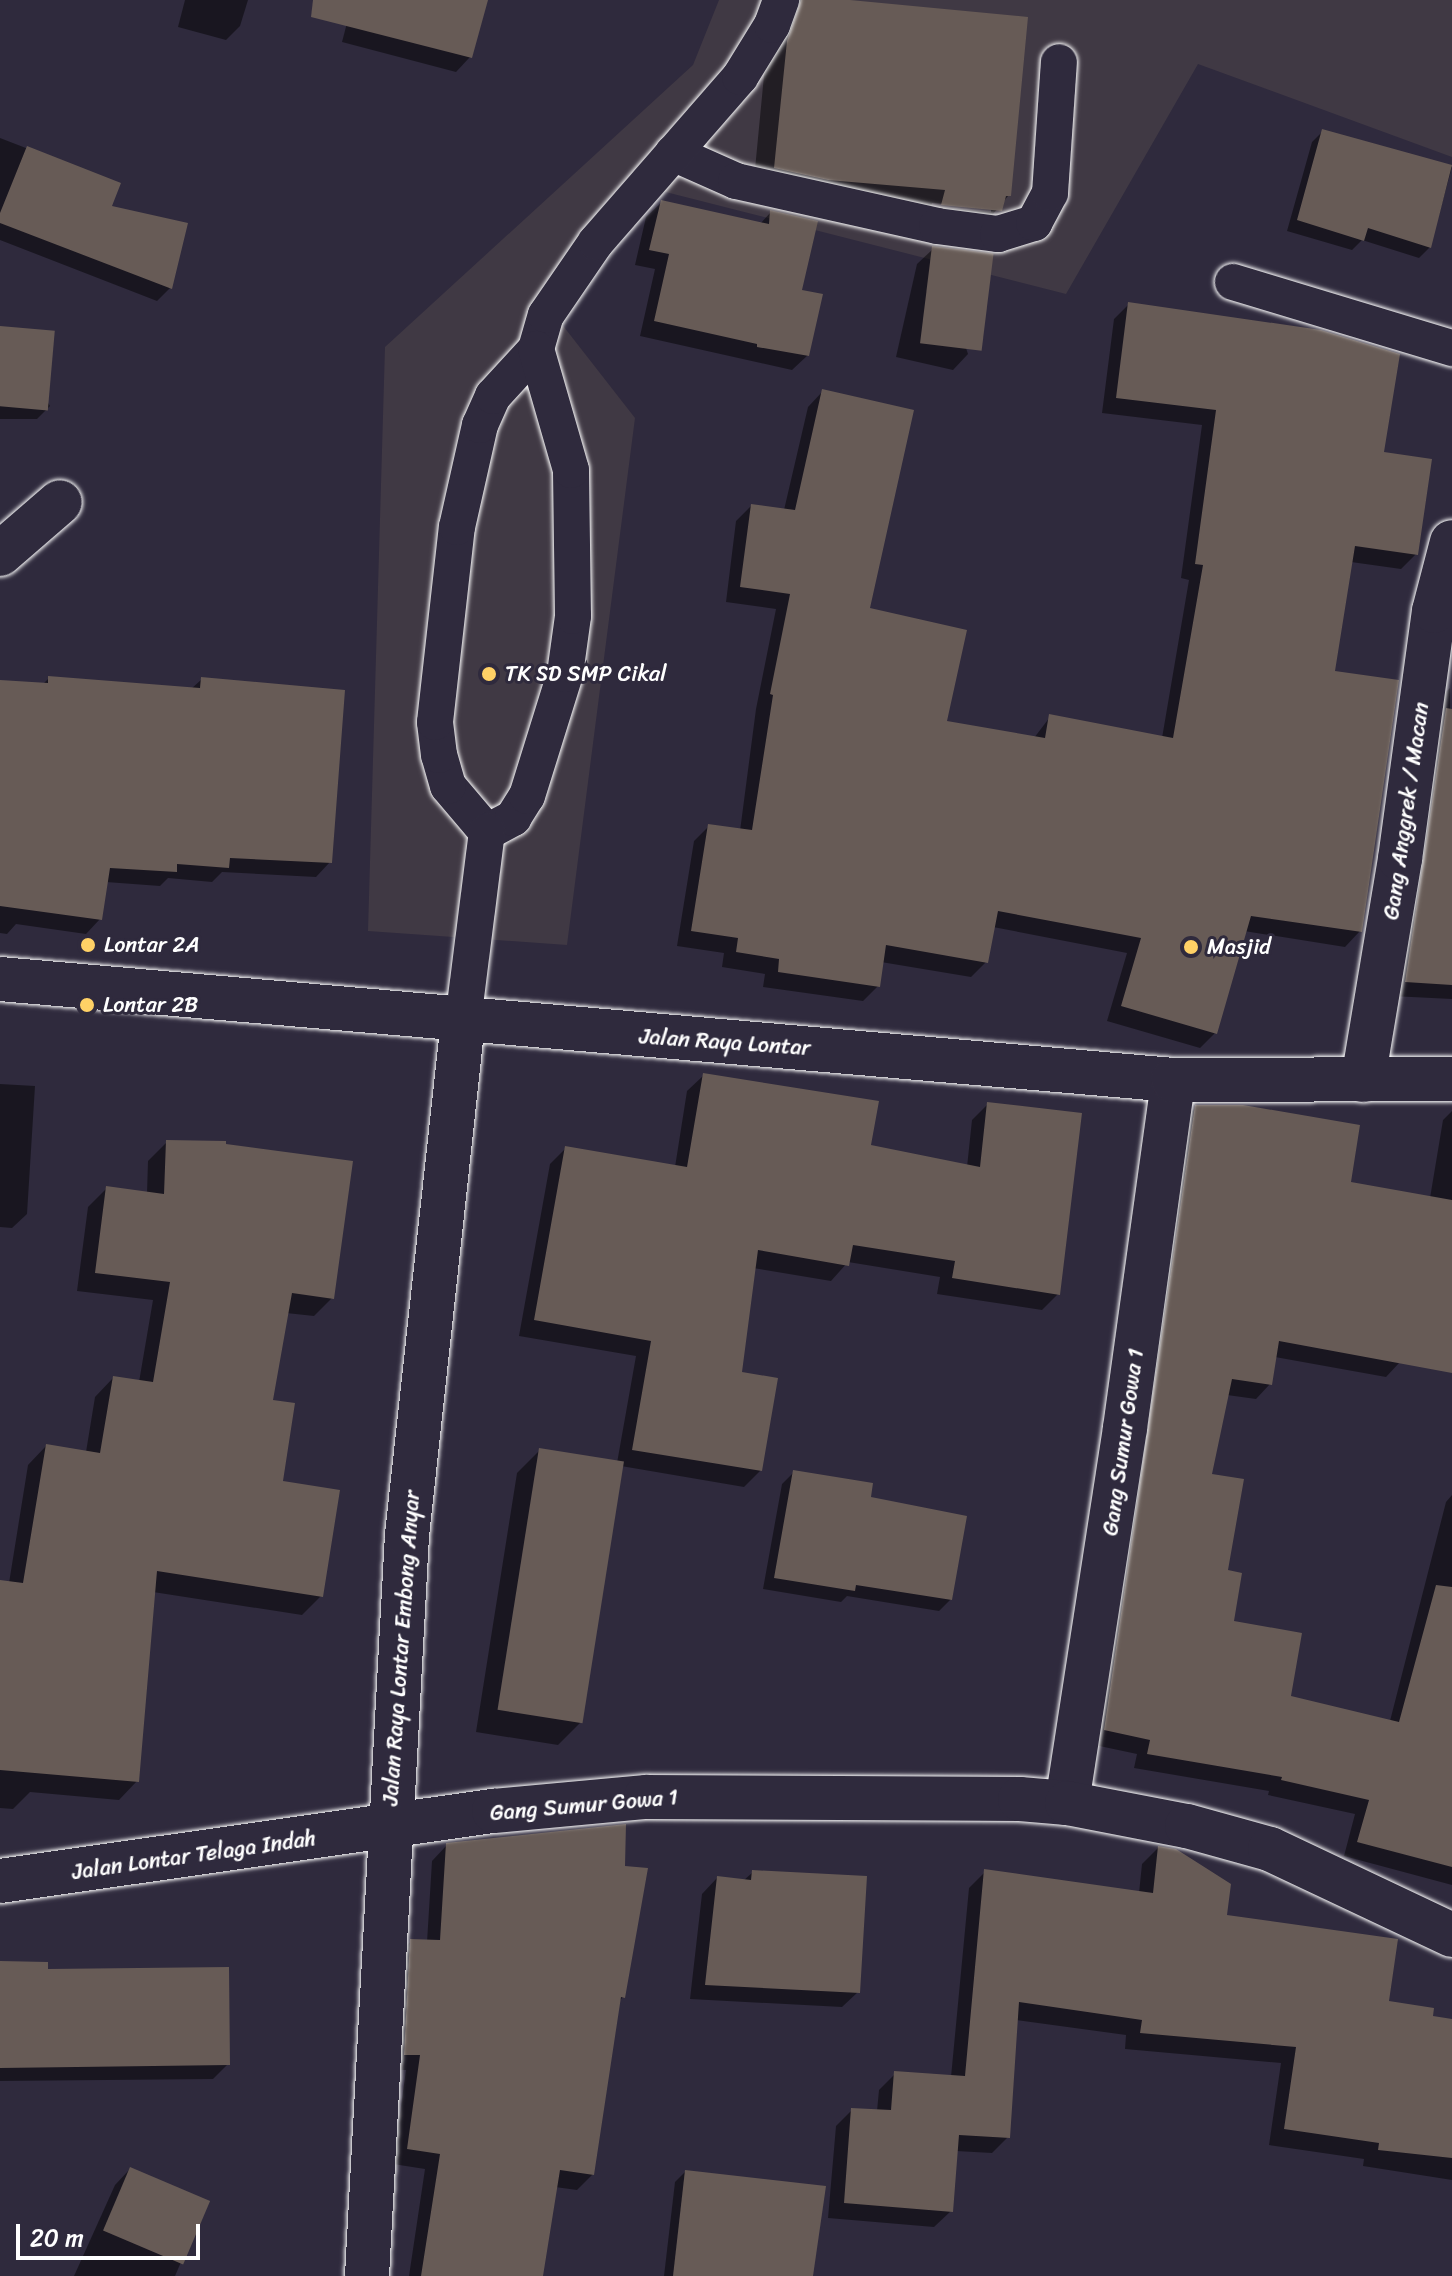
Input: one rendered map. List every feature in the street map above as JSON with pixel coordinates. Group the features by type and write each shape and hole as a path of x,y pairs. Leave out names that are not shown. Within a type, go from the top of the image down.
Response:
{"street":[{"path":"0,554 60,502"},
{"name":"Gang Anggrek / Macan","path":"1363,1080 1400,859 1434,611 1452,542"},
{"name":"Jalan Raya Lontar","path":"0,979 1173,1080 1452,1079"},
{"name":"Jalan Raya Lontar Embong Anyar","path":"367,2276 407,1535 463,1021"},
{"name":"Gang Sumur Gowa 1","path":"1067,1803 1139,1333 1173,1080"},
{"name":"Gang Sumur Gowa 1","path":"389,1826 494,1811 646,1797 830,1795 1067,1803 1187,1826 1270,1849 1452,1935"},
{"name":"Jalan Lontar Telaga Indah","path":"0,1881 389,1826"}],"lane":[{"path":"463,1021 487,832 448,786 439,755 435,722 457,527 480,425 493,396 536,349 546,315 596,242 740,77 772,25 781,0"},
{"path":"673,153 736,181 937,226 998,234 1034,223 1050,193 1059,62"},
{"path":"1233,282 1452,348"},
{"path":"487,832 513,818 527,796 565,674 573,616 571,470 536,349"}],"shaded area":[{"name":"TK SD SMP Cikal","path":"719,0 1452,0 1452,157 1198,64 1066,294 646,187 557,318 635,418 567,945 368,931 385,347 693,65"}],"building":[{"path":"313,0 488,0 472,58 311,17"},
{"path":"801,0 850,0 1028,17 1011,196 1006,196 1002,211 941,205 945,190 828,180 774,168 787,41"},
{"path":"1322,129 1452,165 1431,248 1368,228 1364,241 1297,220"},
{"path":"27,146 121,183 112,206 188,223 172,289 0,223 0,213"},
{"path":"661,200 769,224 770,210 818,221 802,290 823,294 809,356 757,347 757,344 654,321 669,254 649,250"},
{"path":"932,246 994,254 982,351 920,343"},
{"path":"1128,302 1321,330 1400,354 1384,452 1432,459 1418,555 1355,546 1335,671 1399,680 1362,932 1251,916 1217,1034 1121,1006 1141,938 998,911 988,963 886,945 880,987 778,972 779,959 736,952 738,938 691,931 708,824 752,830 773,695 770,694 790,594 740,587 751,504 795,510 822,389 914,410 870,608 967,630 947,721 1045,738 1049,714 1173,738 1203,565 1195,564 1216,410 1116,398"},
{"path":"0,326 55,331 48,410 0,406"},
{"path":"48,676 200,688 201,677 345,690 332,863 230,858 229,868 177,864 177,872 110,868 102,920 0,906 0,680 48,683"},
{"path":"1446,708 1452,709 1452,985 1405,982"},
{"path":"703,1073 879,1101 871,1145 980,1167 987,1102 1082,1113 1060,1295 952,1278 955,1261 853,1245 849,1266 758,1250 742,1372 778,1378 762,1471 632,1450 651,1341 534,1320 565,1146 687,1167"},
{"path":"1195,1105 1243,1105 1360,1125 1351,1182 1452,1200 1452,1373 1279,1341 1272,1385 1232,1379 1212,1474 1244,1479 1228,1570 1242,1573 1234,1621 1302,1633 1291,1696 1399,1722 1436,1585 1452,1587 1452,1867 1357,1842 1369,1800 1281,1780 1282,1777 1147,1754 1150,1740 1104,1730"},
{"path":"166,1140 226,1141 226,1144 353,1161 334,1299 292,1293 273,1400 295,1403 283,1481 340,1490 323,1597 157,1571 139,1782 0,1770 0,1580 23,1583 46,1444 100,1453 113,1376 153,1382 170,1282 95,1273 106,1186 164,1194"},
{"path":"539,1448 624,1461 582,1723 498,1710"},
{"path":"793,1470 873,1483 871,1497 967,1516 952,1600 856,1585 855,1591 774,1578"},
{"path":"626,1824 625,1866 648,1868 625,1998 621,1997 594,2175 560,2170 543,2276 421,2276 440,2154 407,2149 420,2055 404,2055 410,1939 440,1940 446,1843"},
{"path":"1158,1846 1176,1849 1231,1884 1227,1915 1398,1939 1389,2001 1434,2008 1433,2016 1452,2019 1452,2158 1378,2150 1379,2143 1284,2129 1296,2047 1140,2033 1142,2020 1019,2002 1010,2138 959,2135 953,2212 844,2203 851,2108 891,2110 894,2071 965,2076 984,1869 1153,1893"},
{"path":"752,1870 867,1876 860,1993 705,1985 717,1876 751,1880"},
{"path":"0,1961 48,1962 48,1969 229,1967 230,2065 0,2068"},
{"path":"130,2167 210,2201 183,2265 103,2231"},
{"path":"685,2170 826,2186 813,2276 673,2276"}],"place":[{"name":"TK SD SMP Cikal","path":"489,674"},
{"name":"Lontar 2A","path":"88,945"},
{"name":"Masjid","path":"1191,947"},
{"name":"Lontar 2B","path":"87,1005"}]}
